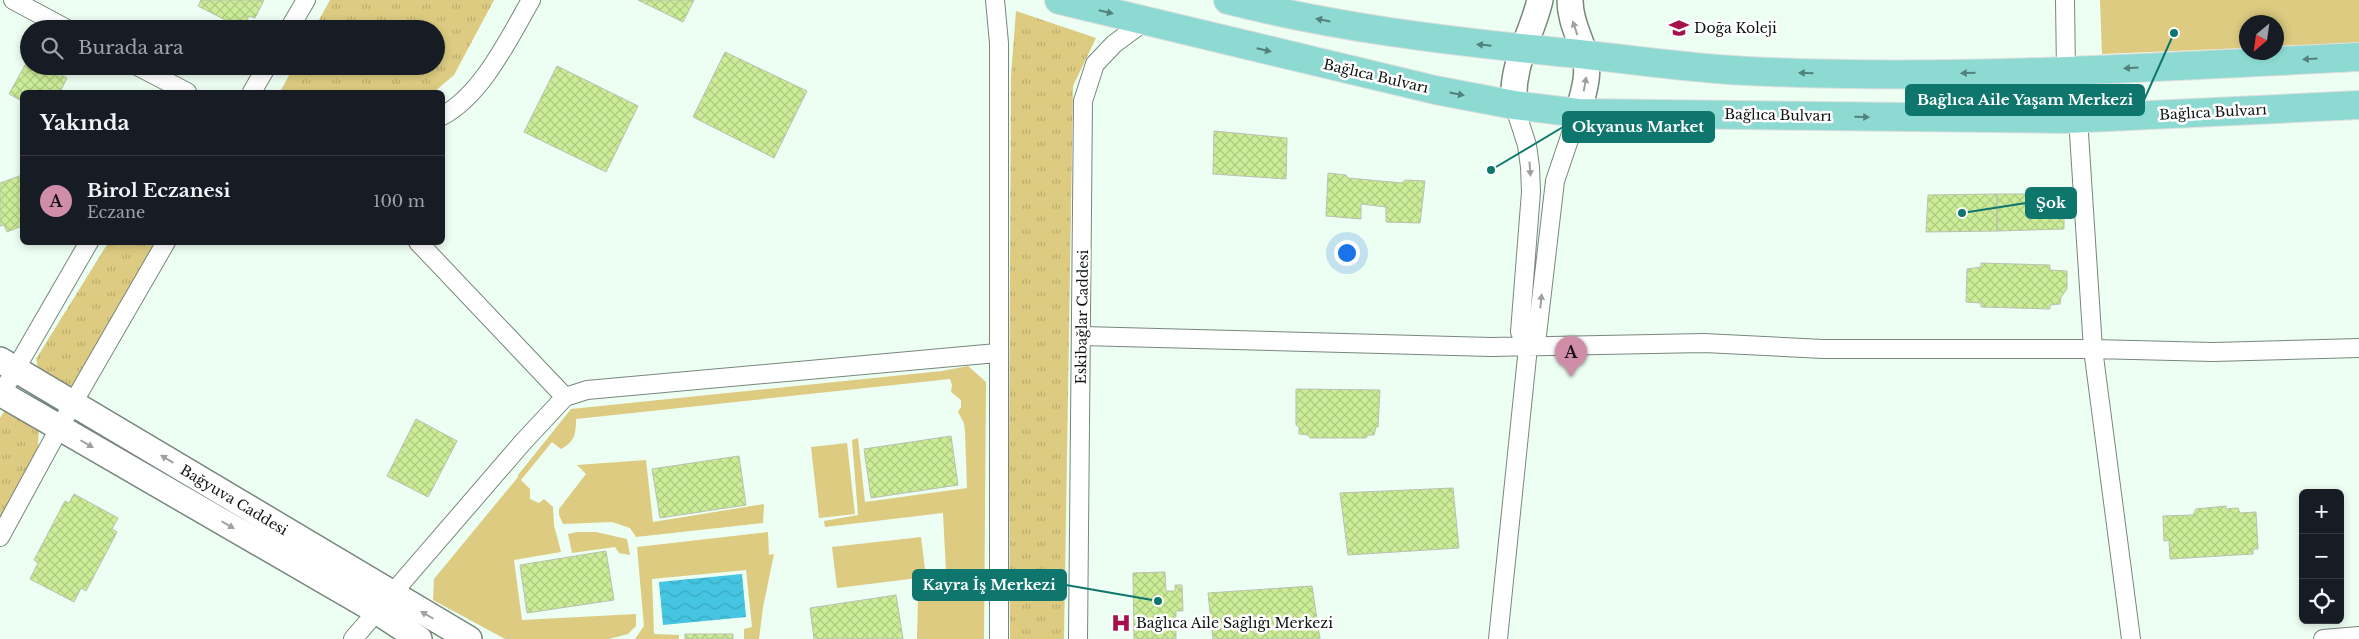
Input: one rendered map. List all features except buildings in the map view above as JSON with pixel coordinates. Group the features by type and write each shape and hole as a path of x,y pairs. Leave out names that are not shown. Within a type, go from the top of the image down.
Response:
{"main road":[{"name":"Bağlıca Bulvarı","path":"1059,0 1435,90 1514,105 1578,113 2078,118 2359,105"},
{"path":"1228,0 1369,29 1705,69 1761,72 1848,75 2066,71 2359,57"}],"street":[{"path":"13,0 50,20"},
{"path":"294,20 306,0"},
{"path":"445,114 452,111 491,70 530,0"},
{"path":"995,0 998,43 997,353 999,639"},
{"path":"1528,347 1520,332 1531,192 1530,166 1527,144 1514,105 1513,88 1522,48 1540,0"},
{"path":"1498,639 1528,347 1537,335 1555,180 1578,113 1586,81 1585,55 1572,20 1570,0"},
{"path":"2065,0 2066,71"},
{"name":"Eskibağlar Caddesi","path":"1078,639 1083,101 1095,64 1114,44 1145,21"},
{"path":"152,75 178,90"},
{"path":"253,90 262,75"},
{"path":"2078,118 2093,349 2131,639"},
{"path":"1,394 8,364 87,245"},
{"path":"0,537 73,402 164,245"},
{"path":"421,245 565,397"},
{"path":"1082,336 1528,347 1704,343 1823,349 2093,349 2213,352 2359,348"},
{"path":"353,639 523,442 565,397 587,390 997,353"},
{"name":"Bağyuva Caddesi","path":"8,364 73,402 385,603 419,639"},
{"name":"Bağyuva Caddesi","path":"1,394 60,429 385,603 469,639"},
{"path":"2323,639 2359,636"}],"green space":[{"path":"330,0 494,0 454,75 436,90 281,90 289,75 445,75 445,20 319,20"},
{"path":"2100,0 2359,0 2359,43 2284,46 2284,15 2239,15 2239,48 2102,54"},
{"path":"1016,11 1096,38 1073,86 1064,639 1010,639 1011,76"},
{"path":"107,245 161,245 72,388 39,373 36,359"},
{"path":"968,366 986,382 984,639 917,639 918,597 944,596 947,591 943,513 825,527 824,521 858,515 852,440 858,438 865,502 967,488 964,423 958,412 961,407 961,400 951,392 952,385 950,379 576,419 575,433 572,440 561,449 552,442 521,480 530,489 530,499 539,503 544,499 553,507 554,525 561,552 514,560 522,620 636,614 636,626 628,634 609,639 505,639 433,600 434,579 571,409 942,371"},
{"path":"13,408 39,428 37,464 0,518 0,418 4,411"},
{"path":"847,443 855,514 819,518 811,447"},
{"path":"646,460 653,522 764,504 763,523 636,537 630,528 612,522 563,524 559,515 559,509 586,474 577,465"},
{"path":"596,532 627,539 630,555 619,553 615,547 572,553 568,534"},
{"path":"768,532 769,555 774,554 763,607 759,639 744,639 744,629 752,627 746,570 652,579 654,634 679,635 679,639 635,639 644,626 637,547"},
{"path":"921,537 926,577 837,588 832,547"}],"water":[{"path":"742,574 746,617 663,625 659,582"}],"place":[{"name":"Doğa Koleji","path":"1679,28"},
{"name":"Bağlıca Aile Yaşam Merkezi","path":"2174,33"},
{"name":"Okyanus Market","path":"1491,170"},
{"name":"Şok","path":"1962,213"},
{"name":"Birol Eczanesi","path":"1571,377"},
{"name":"Kayra İş Merkezi","path":"1158,601"},
{"name":"Bağlıca Aile Sağlığı Merkezi","path":"1121,623"}]}
